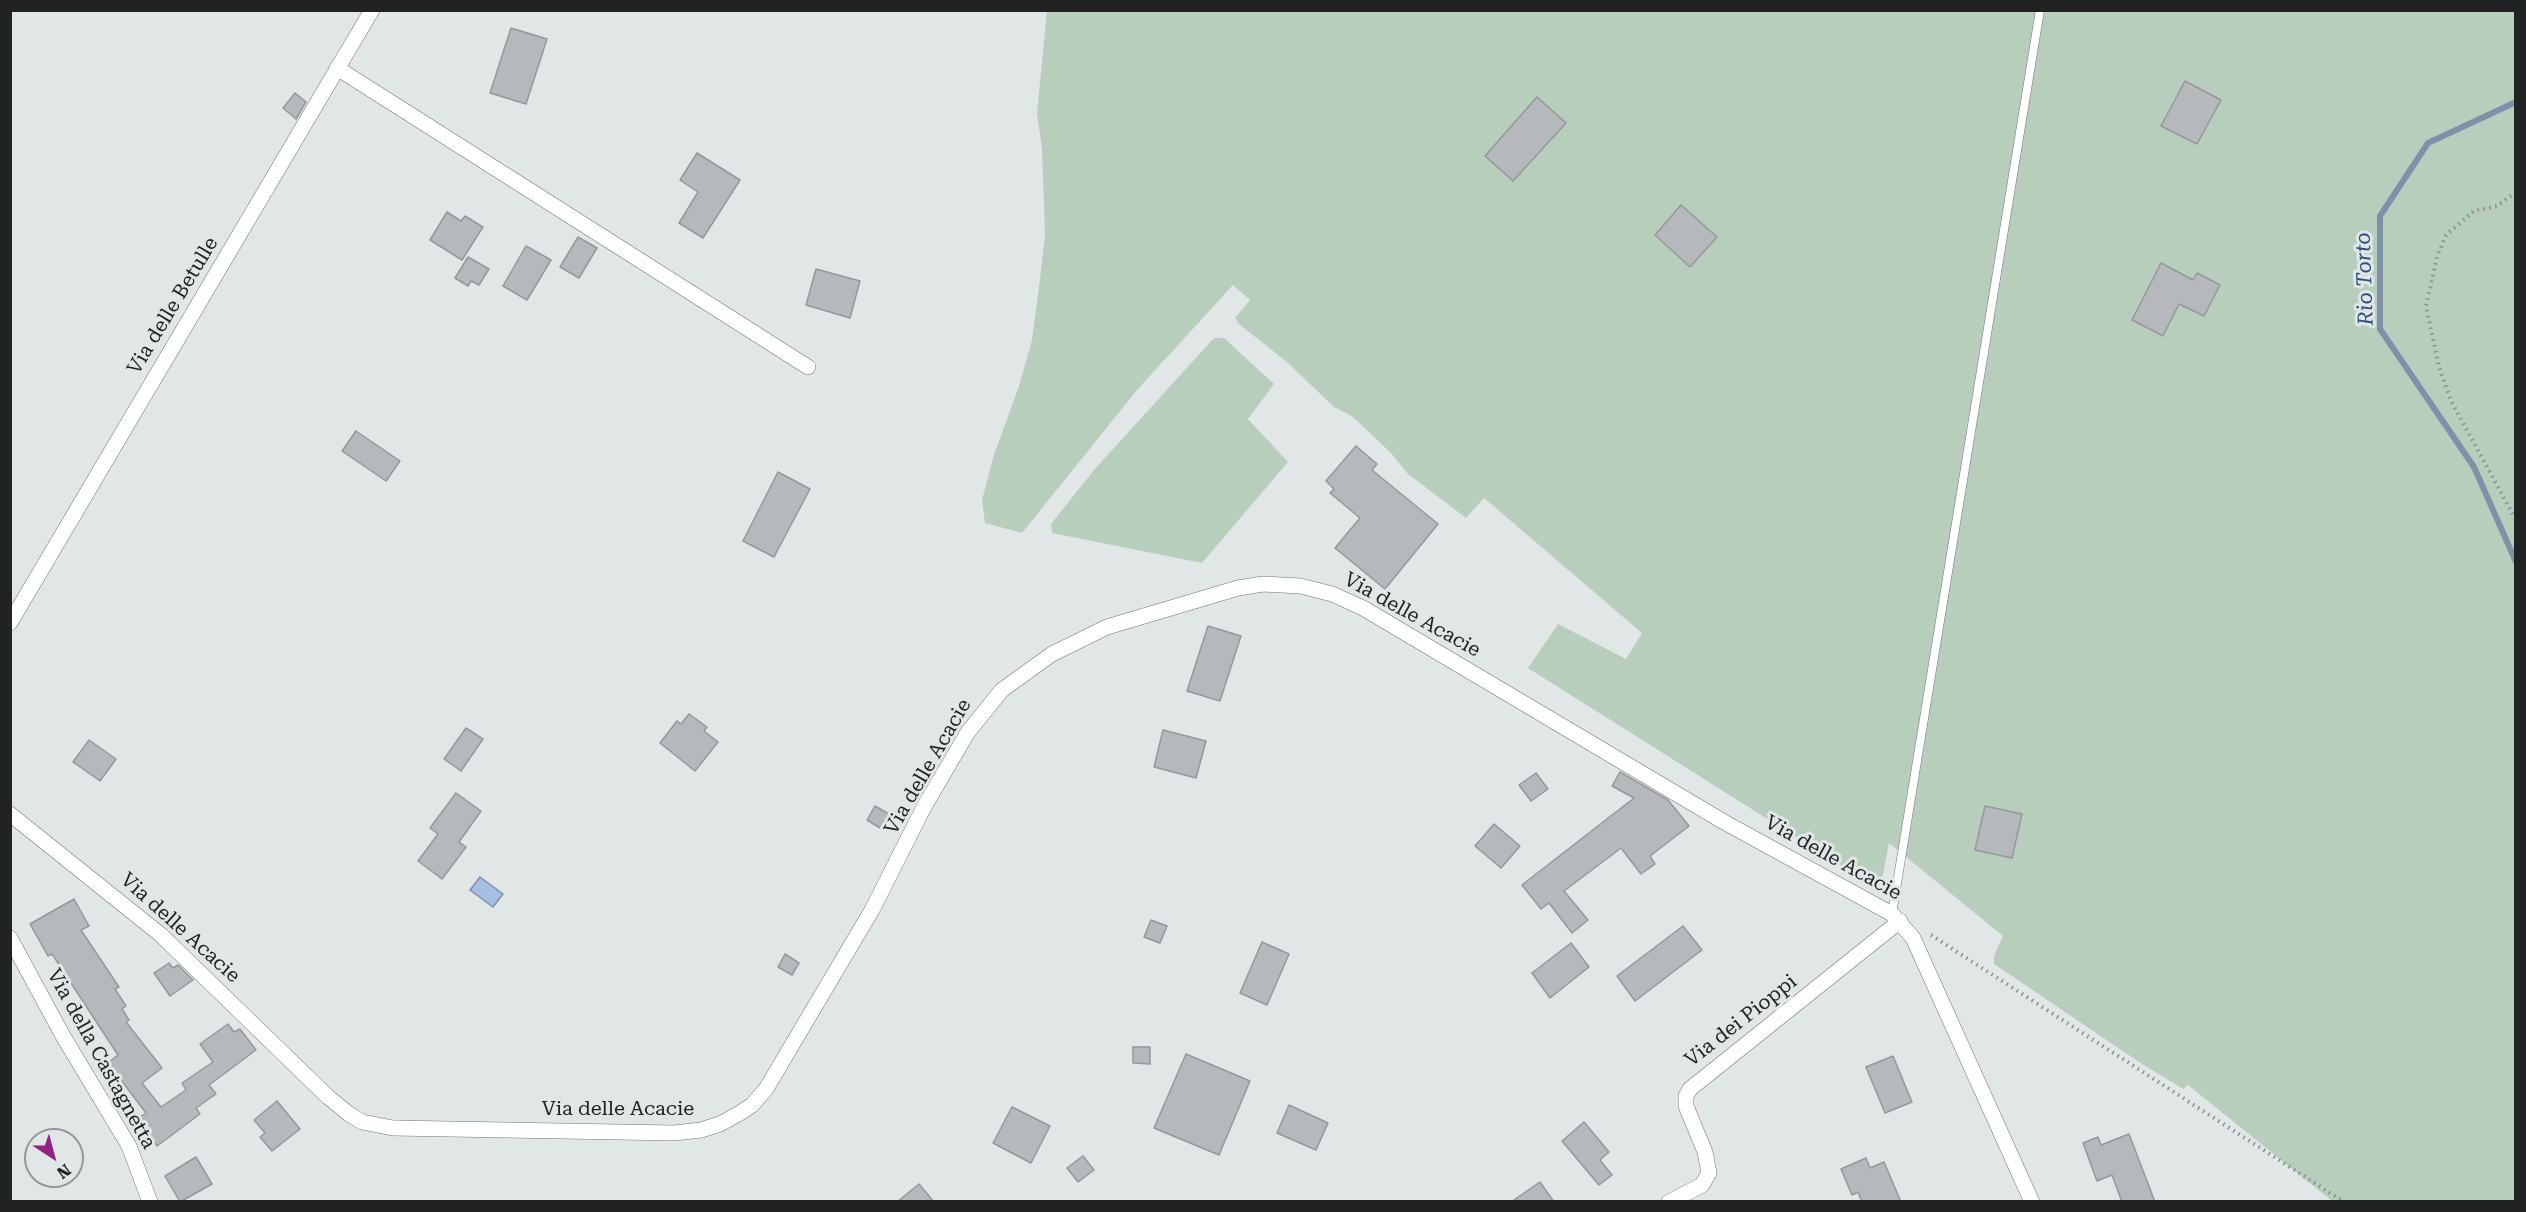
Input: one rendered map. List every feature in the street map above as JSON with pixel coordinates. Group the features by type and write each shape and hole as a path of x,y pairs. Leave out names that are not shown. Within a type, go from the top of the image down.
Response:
{"street":[{"name":"Via delle Betulle","path":"10,623 372,10"},
{"path":"337,68 808,367"},
{"name":"Via delle Acacie","path":"10,814 161,935 328,1097 362,1122 393,1128 674,1132 701,1130 720,1124 740,1113 752,1105 766,1089 872,910 924,807 962,742 985,709 1002,690 1052,654 1107,627 1230,590 1263,584 1286,584 1316,589 1356,604 1724,822 1896,917 1910,932 1918,948 2032,1202"},
{"name":"Via dei Pioppi","path":"1669,1202 1702,1185 1709,1173 1705,1152 1686,1106 1686,1096 1690,1089 1896,917"},
{"name":"Via della Castagnetta","path":"10,938 63,1036 129,1146 150,1202"}],"lane":[{"path":"1896,917 2040,10"}],"path":[{"path":"2516,192 2497,206 2474,211 2446,235 2434,266 2426,306 2439,367 2451,401 2516,520"},
{"path":"1924,931 2344,1202"}],"green space":[{"path":"1047,11 2515,11 2515,1201 2332,1201 2188,1085 2183,1089 2139,1062 1994,964 1994,956 2003,936 1889,843 1880,890 1528,668 1558,624 1626,659 1642,633 1484,498 1466,518 1408,474 1391,453 1352,416 1334,407 1288,363 1239,324 1235,318 1250,300 1233,285 1137,390 1022,533 985,523 982,500 994,455 1019,386 1032,340 1040,279 1045,234 1042,149 1037,113"},
{"path":"1214,338 1224,338 1274,384 1248,419 1288,462 1202,563 1052,533 1051,524 1094,470"}],"water":[{"path":"480,877 503,894 493,907 470,890"}],"building":[{"path":"511,28 547,39 526,104 490,93"},
{"path":"2185,81 2221,100 2197,144 2161,126"},
{"path":"295,93 306,102 296,119 283,108"},
{"path":"1537,97 1566,123 1513,181 1485,156"},
{"path":"697,153 740,180 703,238 679,223 698,192 680,180"},
{"path":"1681,205 1717,237 1690,267 1655,235"},
{"path":"447,212 461,221 465,216 483,227 462,260 430,240"},
{"path":"578,237 597,248 579,278 560,267"},
{"path":"526,246 551,260 527,300 503,286"},
{"path":"468,257 489,269 479,285 471,281 468,286 455,278"},
{"path":"2161,263 2193,280 2197,273 2220,285 2204,316 2179,304 2163,336 2132,320"},
{"path":"816,269 860,281 850,318 806,305"},
{"path":"356,431 400,461 386,481 342,451"},
{"path":"1356,446 1377,464 1372,470 1438,524 1385,589 1335,548 1360,518 1330,493 1334,489 1326,481"},
{"path":"778,472 810,489 774,557 743,541"},
{"path":"1208,626 1241,636 1220,701 1187,691"},
{"path":"689,714 707,727 704,731 718,742 695,771 660,743 677,721 681,724"},
{"path":"466,728 483,739 461,771 444,759"},
{"path":"1163,730 1206,741 1196,778 1154,767"},
{"path":"89,740 116,759 100,781 73,762"},
{"path":"1620,772 1668,800 1689,826 1650,856 1655,864 1641,874 1621,848 1564,891 1588,920 1572,933 1549,903 1541,909 1522,885 1634,798 1612,786"},
{"path":"1536,773 1548,789 1531,801 1519,785"},
{"path":"456,793 481,811 459,842 466,847 442,879 418,861 438,834 430,828"},
{"path":"875,806 889,814 880,828 867,820"},
{"path":"1985,806 2022,814 2012,858 1975,850"},
{"path":"1494,824 1520,846 1501,868 1475,846"},
{"path":"74,899 89,926 81,930 119,987 115,989 126,1006 122,1009 129,1020 126,1022 162,1068 142,1083 161,1107 186,1090 182,1083 213,1062 200,1044 228,1024 234,1032 240,1029 256,1050 209,1085 216,1094 196,1108 200,1114 157,1146 137,1119 146,1113 108,1063 118,1055 52,954 48,956 30,924"},
{"path":"1151,920 1167,926 1160,943 1144,937"},
{"path":"1683,926 1702,950 1635,1001 1617,976"},
{"path":"1262,942 1289,954 1267,1005 1240,993"},
{"path":"1571,943 1589,967 1550,998 1532,973"},
{"path":"785,954 799,963 792,975 778,967"},
{"path":"169,963 173,968 178,965 193,980 170,996 154,973"},
{"path":"1133,1047 1150,1047 1150,1064 1133,1063"},
{"path":"1186,1054 1250,1081 1219,1155 1154,1128"},
{"path":"1893,1056 1912,1102 1885,1113 1866,1067"},
{"path":"277,1101 300,1129 272,1151 260,1137 265,1133 254,1120"},
{"path":"1289,1105 1328,1123 1316,1150 1277,1133"},
{"path":"1012,1107 1050,1126 1031,1163 993,1143"},
{"path":"1584,1122 1609,1152 1600,1160 1612,1175 1599,1185 1562,1141"},
{"path":"2129,1134 2155,1202 2122,1202 2112,1175 2097,1181 2083,1143 2098,1137 2101,1145"},
{"path":"1083,1156 1094,1170 1078,1182 1067,1168"},
{"path":"196,1157 212,1184 180,1202 165,1176"},
{"path":"1866,1158 1870,1168 1884,1162 1901,1202 1862,1202 1858,1192 1852,1195 1841,1169"},
{"path":"1540,1182 1554,1202 1511,1202"},
{"path":"919,1184 934,1202 897,1202"}],"waterway":[{"name":"Rio Torto","path":"2516,102 2428,143 2380,216 2380,329 2474,467 2516,562"}]}
